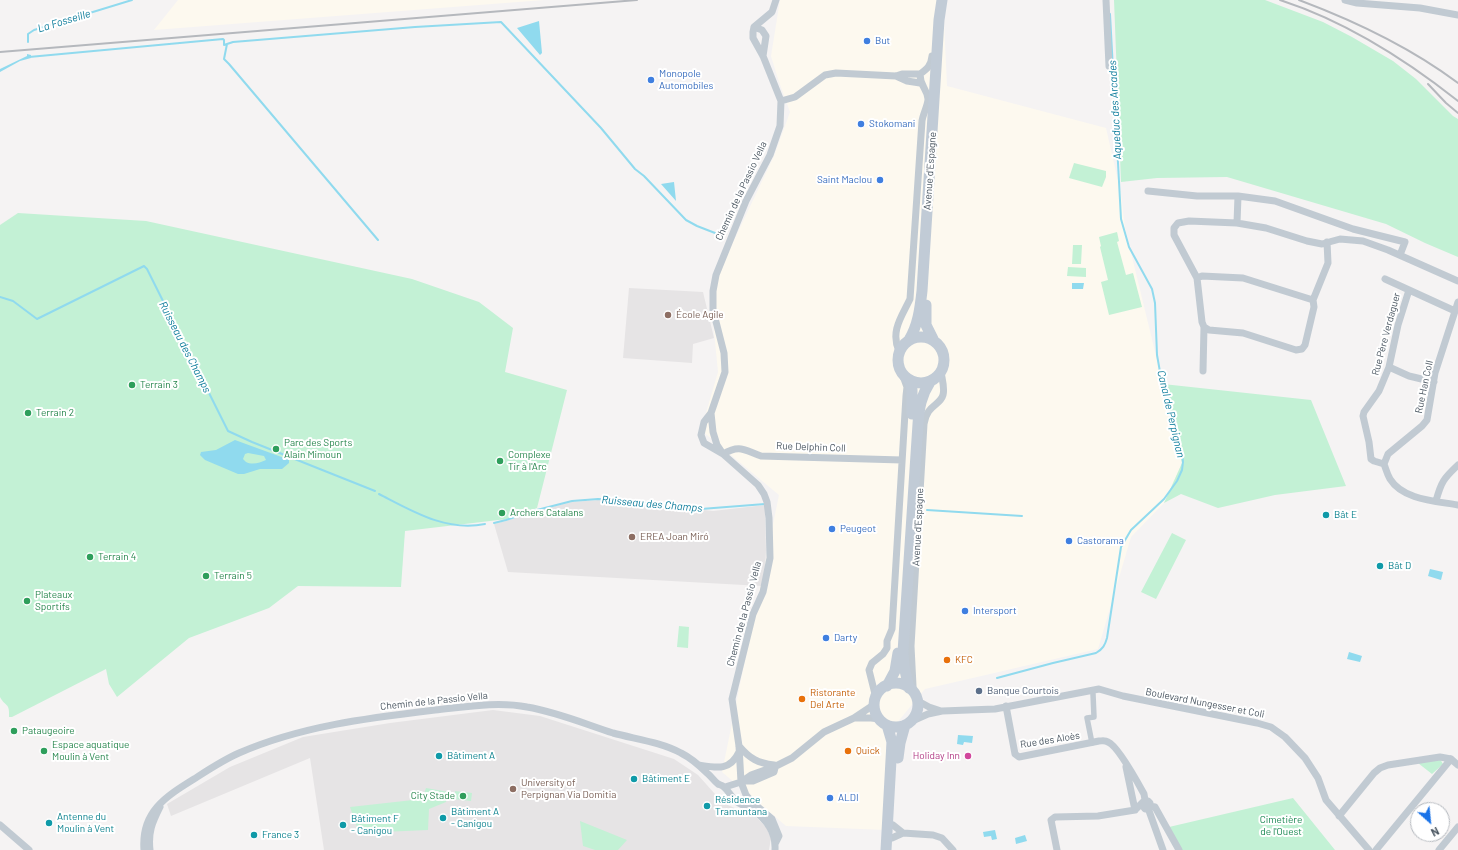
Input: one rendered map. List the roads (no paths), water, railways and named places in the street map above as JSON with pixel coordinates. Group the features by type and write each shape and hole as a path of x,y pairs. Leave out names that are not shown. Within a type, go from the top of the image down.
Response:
{"main road":[{"name":"Avenue d'Espagne","path":"905,345 914,330 920,311 939,20 943,0"},
{"name":"Avenue d'Espagne","path":"933,339 926,320 934,220 943,0"},
{"path":"921,337 933,339 943,353 944,360 941,372 930,382 918,384 906,378 898,366 898,357 905,345 921,337"},
{"name":"Avenue d'Espagne","path":"886,686 895,671 897,661 913,404 912,390 906,378"},
{"name":"Avenue d'Espagne","path":"911,689 904,666 903,652 918,424 922,394 930,382"},
{"path":"886,850 892,742 883,722 877,715 875,701 878,694 886,686 898,684 911,689 918,700 917,712 908,724 900,743 898,754 891,850"},
{"path":"883,722 896,727 908,724"}],"street":[{"path":"754,28 772,12 776,0"},
{"path":"781,102 795,97 825,75 836,73 896,76 902,74 920,74 931,63 934,24 943,0"},
{"path":"1106,0 1109,66"},
{"path":"1345,0 1357,3 1420,8 1458,15"},
{"name":"Chemin de la Passio Vella","path":"763,56 766,36 762,30 754,28 753,38 763,56 781,102 780,126 776,140 746,201 716,275 713,291 713,310 724,353 725,372 711,413 713,432 717,446 723,454 758,485 766,498 769,518 770,558 766,581 763,592 753,614 732,699 739,749 741,782 746,795 772,819 779,836 775,847"},
{"name":"Avenue d'Espagne","path":"905,345 896,337 901,315 910,299 922,121 928,99 925,89 920,83 920,74"},
{"path":"896,76 907,81 920,83"},
{"path":"1148,190 1197,196 1238,196 1275,201 1353,229 1405,242 1400,255"},
{"path":"1237,223 1238,196"},
{"path":"913,254 921,241 927,213"},
{"path":"1203,371 1204,327 1202,322 1197,278 1174,235 1174,228 1178,223 1189,221 1237,223 1266,228 1306,241 1322,244 1340,239 1364,242 1400,255 1458,281"},
{"path":"1204,327 1209,330 1243,333 1289,349 1300,350 1305,345 1314,307 1313,300 1328,263 1327,242"},
{"path":"1197,278 1202,276 1243,278 1313,300"},
{"path":"1385,278 1455,311"},
{"name":"Rue Père Verdaguer","path":"1384,464 1371,459 1363,416 1364,412 1380,391 1389,367 1398,325 1409,290"},
{"name":"Rue Han Coll","path":"1384,464 1388,454 1422,426 1427,420 1435,373 1458,302"},
{"path":"898,325 900,336 905,345"},
{"path":"1389,367 1409,376 1434,382"},
{"name":"Avenue d'Espagne","path":"911,689 913,684 911,646 925,418 928,411 942,398 944,393 941,372"},
{"name":"Avenue d'Espagne","path":"875,701 873,683 869,670 872,663 883,654 887,648 886,641 892,629 907,387 906,378"},
{"path":"711,413 704,422 701,435 704,443 723,454"},
{"name":"Rue Delphin Coll","path":"723,454 732,449 740,448 761,456 902,460"},
{"path":"1384,464 1390,479 1401,490 1411,495 1458,505"},
{"path":"1436,501 1444,478 1458,465"},
{"path":"873,683 886,686"},
{"name":"Boulevard Nungesser et Coli","path":"908,724 928,714 942,711 995,709 1099,689 1119,696"},
{"name":"Boulevard Nungesser et Coli","path":"1081,692 1119,696 1271,727 1285,737 1305,758 1318,778 1326,800 1369,850"},
{"path":"1092,743 1087,718 1094,717 1093,694"},
{"name":"Boulevard Nungesser et Coli","path":"918,700 928,707 942,711"},
{"path":"699,766 713,768 725,766 734,760 739,749 758,762 776,766 792,758 824,732 854,718 875,701"},
{"name":"Chemin de la Passio Vella","path":"164,800 186,784 232,756 265,743 311,729 376,717 507,704 549,712 679,752 699,766 718,784 725,787 737,802 752,810 765,820 774,833 775,847"},
{"name":"Rue des Aloès","path":"1006,706 1015,754 1019,756 1107,741 1120,753 1144,794 1146,805"},
{"path":"854,718 872,718 883,722"},
{"path":"1339,816 1374,773 1380,768 1388,765 1440,757 1456,761 1376,850"},
{"name":"Rue des Aloès","path":"1125,763 1135,810"},
{"path":"725,787 741,782 754,781 774,772 776,766"},
{"path":"144,850 144,837 147,821 160,802 164,800"},
{"path":"150,850 150,829 152,822 164,800"},
{"path":"1146,805 1163,850"},
{"path":"1057,850 1051,820 1055,817 1098,816 1135,810 1146,805 1155,807 1179,850"},
{"path":"0,825 29,850"},
{"path":"893,825 904,833"},
{"path":"1439,850 1458,827"},
{"path":"892,838 904,833 933,835 942,838 953,850"}],"water":[{"path":"539,21 542,53 540,55 517,28"},
{"path":"27,54 31,55 31,58 20,61 0,72 0,69 27,56"},
{"path":"674,182 676,201 661,184"},
{"path":"1072,283 1084,283 1083,289 1072,289"},
{"path":"235,440 287,459 289,460 289,463 282,469 260,469 244,474 238,474 205,460 200,455 201,452 216,450","holes":["248,453 264,456 266,460 256,463 248,463 243,459 245,454"]},
{"path":"1430,569 1443,572 1441,580 1428,576"},
{"path":"1349,652 1362,656 1360,662 1347,659"},
{"path":"958,735 973,736 972,743 964,742 963,745 957,744"},
{"path":"995,830 997,839 992,840 991,836 984,837 983,832"},
{"path":"1025,835 1027,841 1016,844 1015,838"}],"waterway":[{"name":"La Fosseille","path":"28,42 28,34 34,30 132,0"},
{"name":"Canal de Perpignan","path":"997,678 1096,653 1102,648 1107,638 1121,547 1131,530 1164,499 1177,481 1182,470 1182,452 1166,403 1157,355 1155,303 1152,289 1129,247 1121,219 1110,14"},
{"path":"227,44 233,42 415,27 501,22 601,128 635,169 644,176 686,220 715,233"},
{"path":"29,57 223,39 224,45 227,44"},
{"path":"227,44 224,59 378,240"},
{"name":"Ruisseau des Champs","path":"0,297 13,301 37,319 144,266 147,269 228,431 375,491"},
{"name":"Ruisseau des Champs","path":"379,494 417,513 443,523 471,526 485,524"},
{"name":"Ruisseau des Champs","path":"494,523 572,501 598,499 701,509 765,504"},
{"name":"Ruisseau des Champs","path":"927,510 1022,516"}],"railway":[{"path":"0,52 637,0"},
{"path":"1280,0 1328,19 1374,43 1417,70 1458,101"},
{"path":"1299,0 1382,36 1421,58 1458,83"},
{"path":"1428,84 1458,113"}],"place":[{"name":"But","path":"867,41"},
{"name":"Monopole Automobiles","path":"651,80"},
{"name":"Stokomani","path":"861,124"},
{"name":"Saint Maclou","path":"880,180"},
{"name":"École Agile","path":"668,315"},
{"name":"Terrain 3","path":"132,385"},
{"name":"Terrain 2","path":"28,413"},
{"name":"Parc des Sports Alain Mimoun","path":"276,449"},
{"name":"Complexe Tir à l'Arc","path":"500,461"},
{"name":"Archers Catalans","path":"502,513"},
{"name":"Bât E","path":"1326,515"},
{"name":"Peugeot","path":"832,529"},
{"name":"EREA Joan Miró","path":"632,537"},
{"name":"Castorama","path":"1069,541"},
{"name":"Terrain 4","path":"90,557"},
{"name":"Bât D","path":"1380,566"},
{"name":"Terrain 5","path":"206,576"},
{"name":"Plateaux Sportifs","path":"27,601"},
{"name":"Intersport","path":"965,611"},
{"name":"Darty","path":"826,638"},
{"name":"KFC","path":"947,660"},
{"name":"Banque Courtois","path":"979,691"},
{"name":"Ristorante Del Arte","path":"802,699"},
{"name":"Pataugeoire","path":"14,731"},
{"name":"Espace aquatique Moulin à Vent","path":"44,751"},
{"name":"Quick","path":"848,751"},
{"name":"Bâtiment A","path":"439,756"},
{"name":"Holiday Inn","path":"968,756"},
{"name":"Bâtiment E","path":"634,779"},
{"name":"University of Perpignan Via Domitia","path":"513,789"},
{"name":"City Stade","path":"463,796"},
{"name":"ALDI","path":"830,798"},
{"name":"Résidence Tramuntana","path":"707,806"},
{"name":"Bâtiment A - Canigou","path":"443,818"},
{"name":"Antenne du Moulin à Vent","path":"49,823"},
{"name":"Bâtiment F - Canigou","path":"343,825"},
{"name":"France 3","path":"254,835"}],"water label":[{"name":"Aqueduc des Arcades","path":"1115,110"}],"park label":[{"name":"Cimetière de l'Ouest","path":"1281,826"}]}
